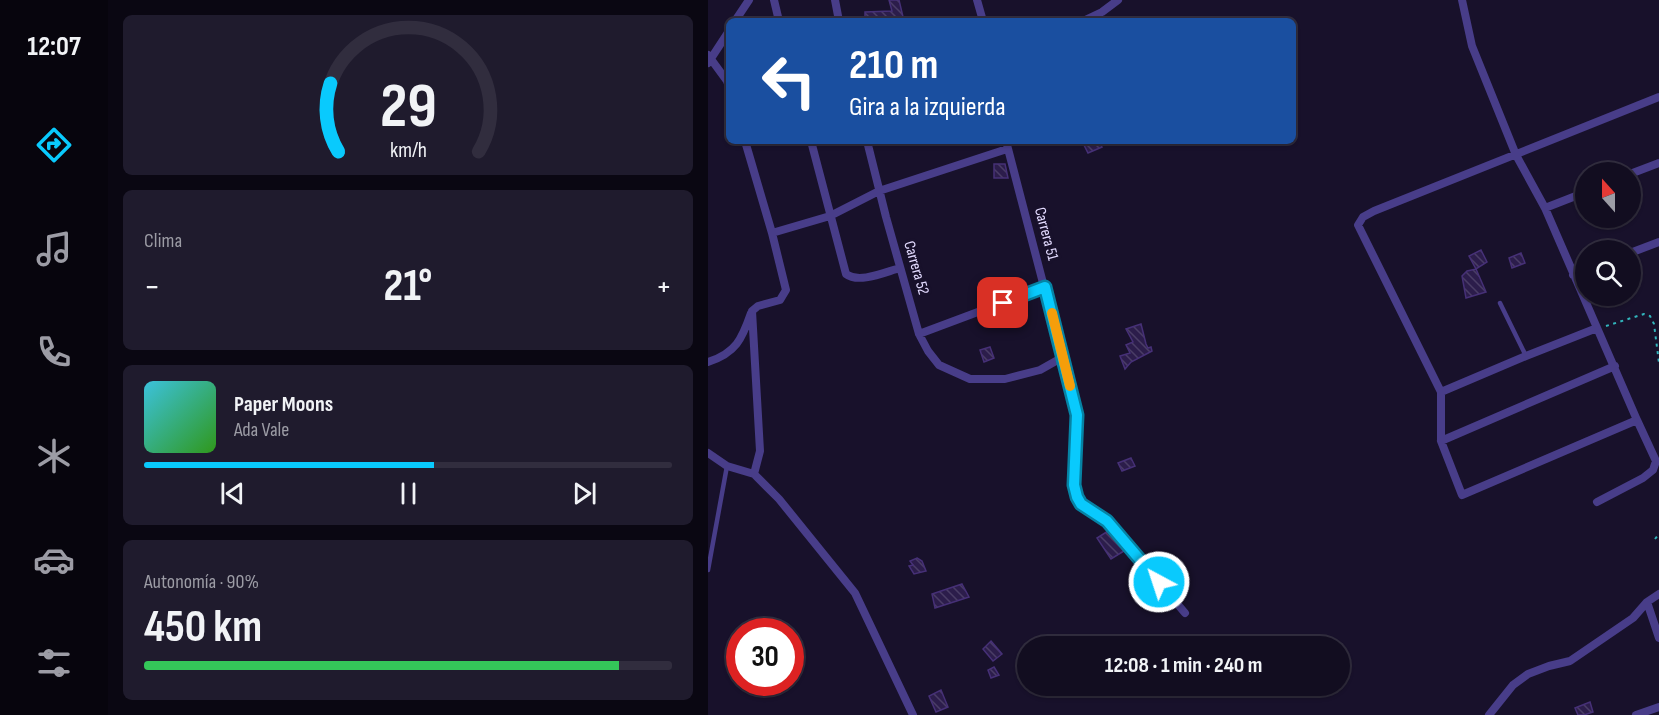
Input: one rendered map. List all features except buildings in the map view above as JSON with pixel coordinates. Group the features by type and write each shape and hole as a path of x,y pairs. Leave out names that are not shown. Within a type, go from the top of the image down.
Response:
{"street":[{"path":"737,18 749,0"},
{"path":"774,0 778,18"},
{"path":"834,0 838,18"},
{"path":"977,0 982,18"},
{"path":"1089,18 1118,0"},
{"path":"1462,0 1472,46 1516,155 1545,208 1656,462 1653,470 1643,478 1597,502"},
{"path":"726,34 709,59 726,79"},
{"path":"1637,420 1462,495 1441,441 1441,392 1358,225 1363,217 1374,212 1659,97"},
{"path":"708,362 731,351 744,333 752,310 780,300 786,290 746,144"},
{"path":"812,144 846,274 852,279 900,268"},
{"name":"Carrera 52","path":"868,144 919,334 939,365 970,379 1005,379 1040,370 1063,357"},
{"path":"772,233 830,216 879,191 1006,145"},
{"name":"Carrera 51","path":"1006,145 1077,415 1074,485 1077,497 1081,504 1107,521 1185,613"},
{"path":"1641,170 1659,163"},
{"path":"1545,208 1575,196"},
{"path":"1641,249 1659,242"},
{"path":"919,334 1045,287"},
{"path":"752,310 760,451 754,474"},
{"path":"1441,392 1598,328"},
{"path":"1441,441 1615,366"},
{"path":"708,453 727,466 754,474 778,499 855,593 913,715"},
{"path":"1489,715 1513,685 1528,674 1570,661 1633,618 1647,602 1659,594"},
{"path":"1647,602 1659,638"},
{"path":"1636,715 1659,707"}],"lane":[{"path":"1500,303 1526,356"},
{"path":"708,570 727,466"}],"path":[{"path":"1598,328 1644,314 1650,316 1654,324 1659,363"},
{"path":"1655,539 1659,534"}],"slow traffic":[{"path":"1052,313 1070,386"}],"route":[{"path":"1003,303 1045,287 1077,415 1074,485 1077,497 1081,504 1107,521 1159,582"}]}
